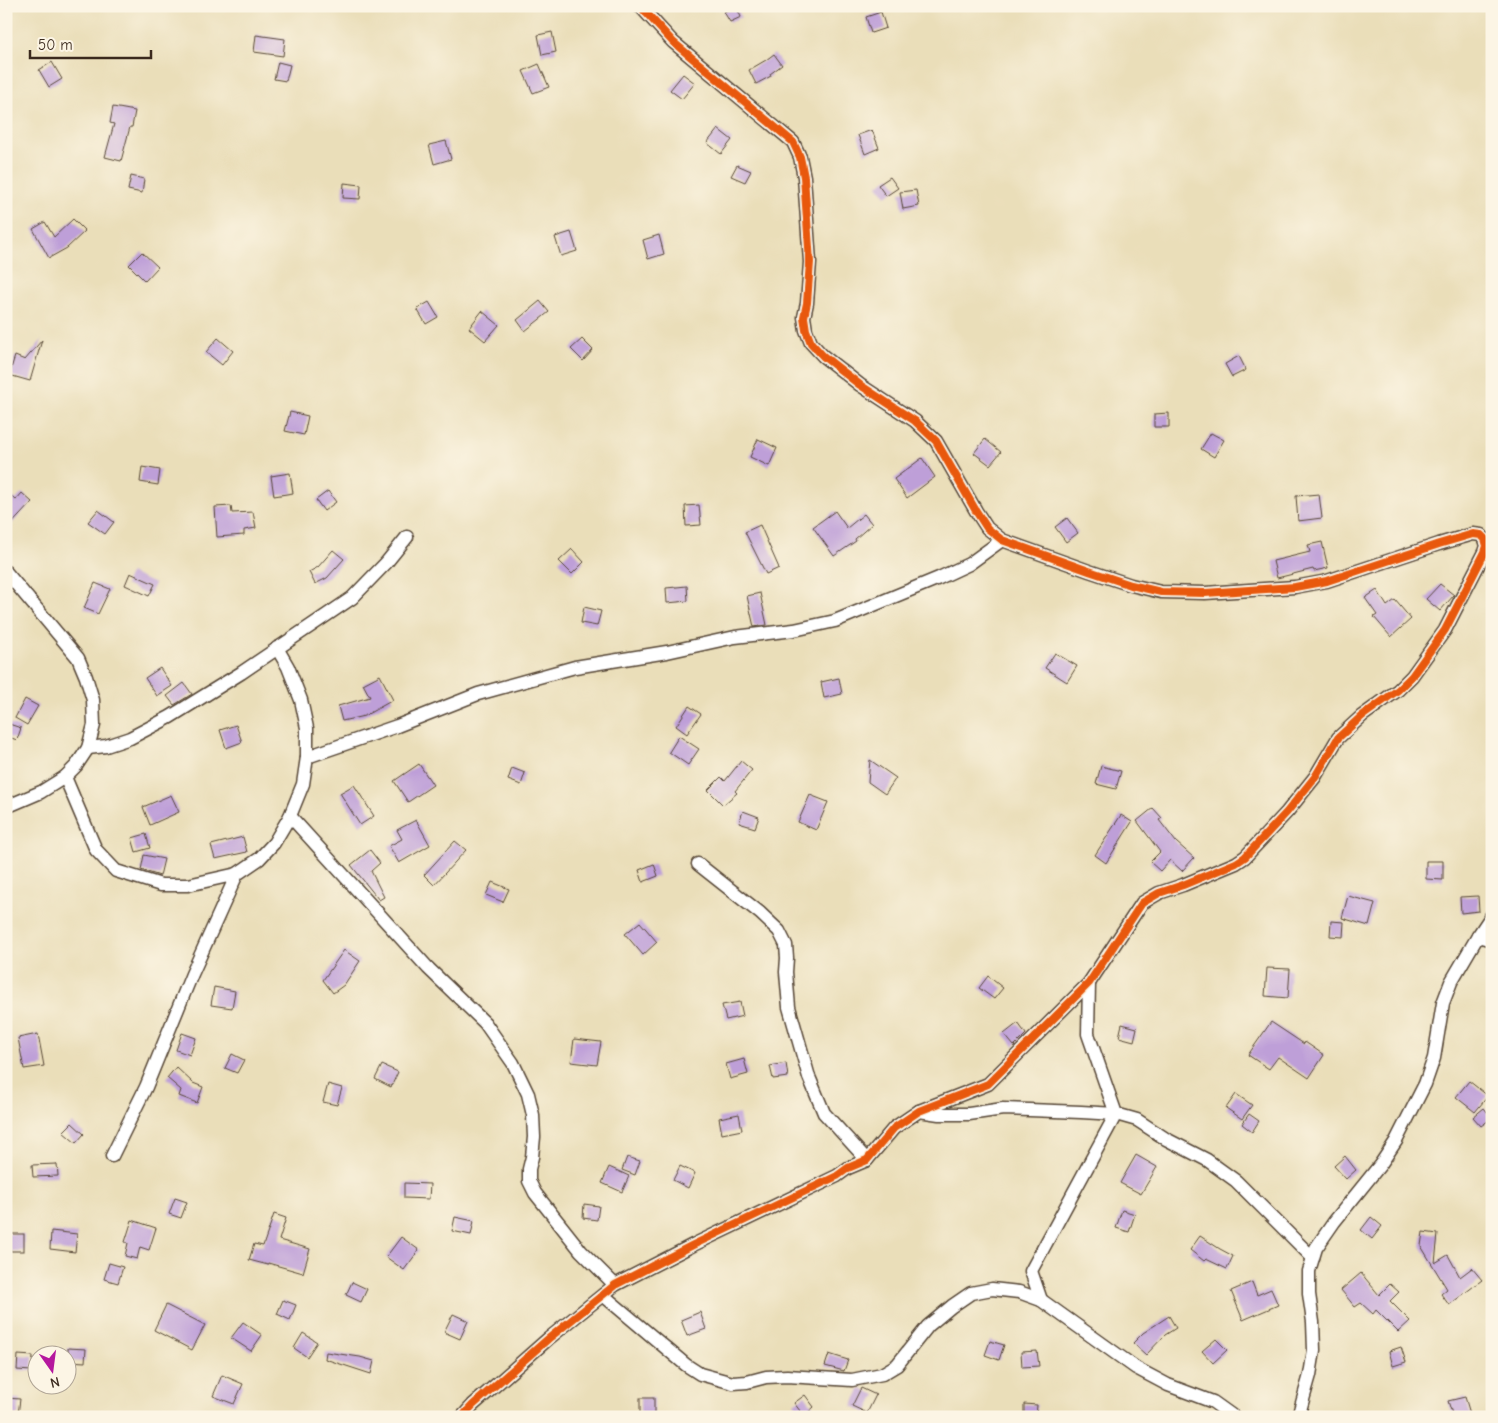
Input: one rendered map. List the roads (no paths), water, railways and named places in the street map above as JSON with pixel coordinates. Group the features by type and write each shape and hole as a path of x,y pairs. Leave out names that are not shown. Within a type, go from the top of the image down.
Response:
{"street":[{"path":"462,1417 473,1405 548,1340 615,1285 867,1160 894,1128 919,1111 988,1084 1089,983 1142,903 1158,893 1183,885 1236,863 1245,857 1287,812 1315,777 1338,738 1362,716 1398,690 1412,676 1445,630 1485,552 1486,546 1486,539 1481,535 1473,534 1327,581 1295,587 1187,594 1161,592 1131,585 1002,540 987,528 936,441 916,421 860,385 823,356 811,343 804,317 810,262 804,177 800,157 793,142 673,42 640,6"},
{"path":"88,748 106,746 138,734 170,717 241,673 352,598 386,563 407,537"},
{"path":"307,757 397,726 478,694 575,667 667,652 735,636 794,630 835,621 969,564 1002,540"},
{"path":"6,572 78,658 93,700 94,725 88,748 76,766 65,777 41,792 6,807"},
{"path":"65,777 96,850 116,871 161,885 188,885 237,874 259,859 274,843 290,816 303,784 307,757 307,728 301,700 288,667 277,648"},
{"path":"290,816 428,968 485,1023 513,1063 528,1094 533,1115 534,1137 529,1181 535,1193 581,1251 615,1285"},
{"path":"698,864 760,913 779,931 786,945 788,1007 809,1077 824,1112 867,1160"},
{"path":"112,1156 146,1087 192,974 237,874"},
{"path":"1298,1417 1310,1375 1314,1350 1314,1322 1309,1294 1309,1271 1316,1248 1334,1222 1380,1165 1396,1141 1424,1084 1434,1058 1443,1004 1449,989 1478,936 1492,915"},
{"path":"1478,936 1492,940"},
{"path":"1041,1300 1031,1271 1116,1114 1088,1034 1089,983"},
{"path":"919,1111 939,1114 969,1114 1003,1109 1116,1114 1137,1120 1166,1139 1206,1160 1236,1181 1313,1258"},
{"path":"603,1295 686,1365 700,1374 733,1384 787,1376 852,1380 882,1374 897,1365 928,1326 971,1293 992,1289 1019,1292 1041,1300 1136,1368 1168,1385 1213,1402 1234,1417"}]}
